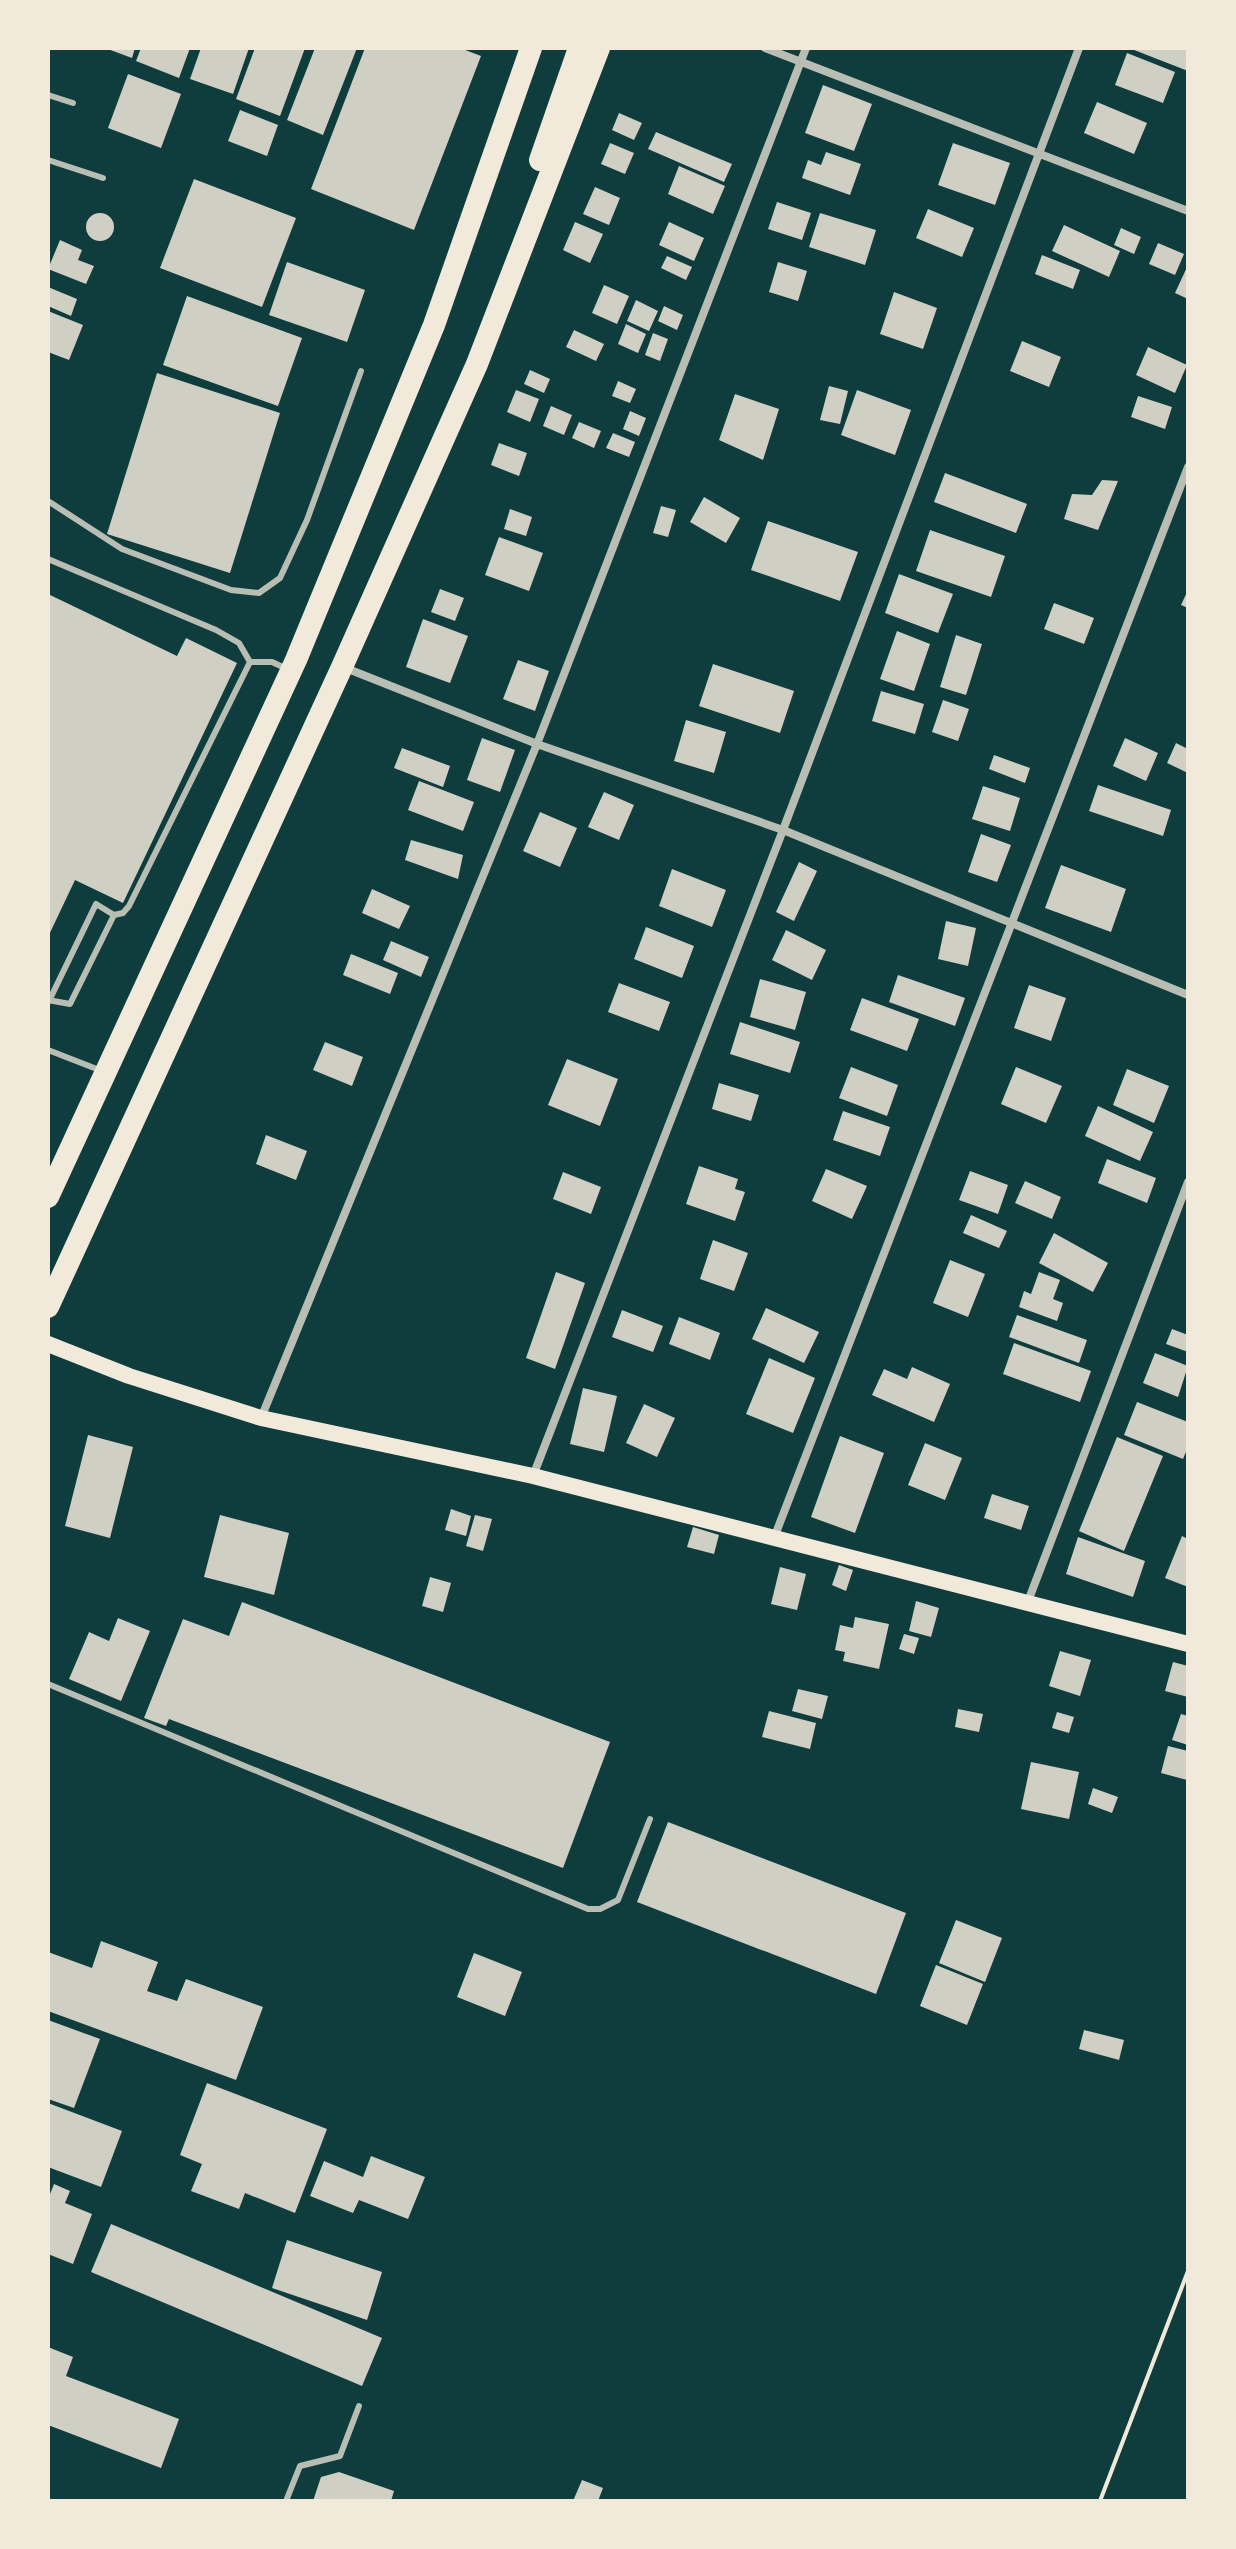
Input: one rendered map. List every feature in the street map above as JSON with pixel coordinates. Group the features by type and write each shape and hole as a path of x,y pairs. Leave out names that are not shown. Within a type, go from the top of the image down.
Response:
{"highway":[{"path":"48,1197 291,671 434,325 531,48"},
{"path":"466,388 496,289 579,48"},
{"path":"48,1307 342,667 466,388 599,48"}],"main road":[{"path":"48,1344 129,1376 261,1418 533,1476 1188,1644"}],"street":[{"path":"765,48 1188,211"},
{"path":"261,1418 537,744 806,48"},
{"path":"533,1476 783,830 1079,48"},
{"path":"774,1538 1188,467"},
{"path":"342,667 537,744 783,830 1188,995"},
{"path":"1027,1604 1188,1182"}],"lane":[{"path":"48,95 73,103"},
{"path":"48,160 103,178"},
{"path":"48,501 122,549 231,590 259,593 280,578 307,520 361,371"},
{"path":"48,559 216,630 239,643 250,662"},
{"path":"250,662 272,662 291,671"},
{"path":"114,915 70,1004 48,1000 96,904 114,915 123,913 129,906 250,662"},
{"path":"48,1050 105,1072"},
{"path":"48,1684 588,1909 600,1909 618,1900 650,1819"},
{"path":"286,2501 300,2466 340,2456 359,2406"}],"path":[{"path":"1100,2501 1188,2271"}],"building":[{"path":"105,48 135,48 132,58"},
{"path":"141,48 190,48 179,78 136,61"},
{"path":"201,48 249,48 233,94 190,79"},
{"path":"255,48 305,48 280,116 236,99"},
{"path":"315,48 357,48 323,135 287,120"},
{"path":"365,48 460,48 481,56 414,230 311,189"},
{"path":"1129,48 1188,48 1188,71"},
{"path":"1127,53 1175,72 1163,103 1115,85"},
{"path":"128,74 181,94 161,148 108,128"},
{"path":"823,85 872,104 854,151 805,133"},
{"path":"1097,102 1147,123 1134,154 1084,133"},
{"path":"240,110 278,125 267,156 228,141"},
{"path":"619,113 642,123 634,140 612,130"},
{"path":"656,132 732,164 724,182 648,149"},
{"path":"610,143 634,153 625,174 601,164"},
{"path":"953,143 1010,163 995,205 938,185"},
{"path":"826,152 861,164 850,195 802,178 808,160 821,165"},
{"path":"679,166 725,186 713,214 668,194"},
{"path":"194,179 296,218 262,307 160,268"},
{"path":"595,187 620,198 609,225 583,214"},
{"path":"777,202 811,213 802,240 768,229"},
{"path":"928,209 974,228 962,257 916,238"},
{"path":"100,213 110,217 114,227 110,237 100,241 90,237 86,227 90,217"},
{"path":"820,213 876,230 865,265 809,247"},
{"path":"575,222 603,234 590,263 563,250"},
{"path":"669,222 704,238 694,261 659,245"},
{"path":"1064,225 1120,251 1109,277 1052,251"},
{"path":"1121,228 1141,237 1134,254 1114,245"},
{"path":"60,240 82,250 78,260 94,266 86,284 48,269"},
{"path":"1158,243 1184,254 1175,275 1149,264"},
{"path":"1042,255 1080,270 1073,289 1035,274"},
{"path":"667,256 692,267 686,280 661,268"},
{"path":"287,262 365,290 347,342 269,315"},
{"path":"778,262 807,271 798,301 769,292"},
{"path":"1188,265 1188,299 1175,293"},
{"path":"604,285 629,296 617,324 592,313"},
{"path":"48,287 77,299 71,316 48,306"},
{"path":"894,292 937,308 923,349 880,334"},
{"path":"187,296 302,338 278,406 163,365"},
{"path":"636,300 658,311 649,331 627,321"},
{"path":"664,306 683,315 677,330 658,321"},
{"path":"48,311 83,325 69,360 48,352"},
{"path":"626,324 646,334 638,353 618,344"},
{"path":"574,330 604,344 596,361 566,347"},
{"path":"653,333 668,339 660,361 645,355"},
{"path":"1022,341 1061,357 1049,387 1010,371"},
{"path":"1148,347 1187,365 1175,393 1136,375"},
{"path":"530,370 550,379 544,393 524,384"},
{"path":"157,373 280,413 230,573 107,534"},
{"path":"618,381 636,389 630,403 612,396"},
{"path":"829,386 848,391 840,424 820,420"},
{"path":"516,390 539,399 530,422 507,412"},
{"path":"857,390 911,410 895,455 841,435"},
{"path":"735,394 779,409 763,460 719,440"},
{"path":"1138,396 1172,407 1165,429 1131,417"},
{"path":"551,406 572,415 564,435 543,426"},
{"path":"630,411 646,418 639,436 623,429"},
{"path":"579,422 601,431 594,448 572,438"},
{"path":"613,433 635,442 629,457 606,448"},
{"path":"499,443 527,453 519,476 491,465"},
{"path":"945,473 1027,504 1016,533 934,502"},
{"path":"1102,480 1118,481 1098,530 1064,519 1072,494 1092,495"},
{"path":"704,497 740,518 726,543 690,522"},
{"path":"661,506 676,510 668,537 653,533"},
{"path":"510,509 532,517 526,536 504,529"},
{"path":"768,521 858,552 840,601 751,570"},
{"path":"930,530 1005,556 991,597 916,571"},
{"path":"499,537 543,553 529,591 485,575"},
{"path":"899,574 953,594 938,633 885,613"},
{"path":"440,589 464,598 455,621 431,612"},
{"path":"1188,590 1188,608 1181,605"},
{"path":"48,594 177,656 186,638 237,663 123,903 75,880 48,937"},
{"path":"1054,603 1094,618 1084,644 1044,629"},
{"path":"423,619 468,636 450,683 406,667"},
{"path":"897,631 930,644 914,691 880,679"},
{"path":"956,635 982,644 966,695 940,687"},
{"path":"518,660 549,671 535,711 503,699"},
{"path":"713,664 794,691 780,733 699,706"},
{"path":"881,691 924,704 915,734 872,721"},
{"path":"943,700 969,709 958,741 932,732"},
{"path":"686,720 726,732 714,773 674,761"},
{"path":"482,738 515,750 500,792 467,780"},
{"path":"1125,738 1158,753 1146,781 1113,766"},
{"path":"1176,743 1188,749 1188,773 1167,763"},
{"path":"402,748 450,766 443,787 394,768"},
{"path":"994,755 1030,768 1025,783 989,769"},
{"path":"419,781 474,802 463,831 408,810"},
{"path":"1098,785 1171,810 1163,836 1089,811"},
{"path":"983,786 1020,798 1010,831 972,819"},
{"path":"604,792 634,805 619,840 588,827"},
{"path":"540,812 577,828 560,867 523,851"},
{"path":"981,834 1011,845 997,882 968,872"},
{"path":"411,840 463,855 458,879 405,860"},
{"path":"799,862 817,871 794,921 776,912"},
{"path":"1061,865 1126,889 1111,932 1045,908"},
{"path":"672,869 726,890 712,927 659,906"},
{"path":"372,889 410,906 399,929 362,913"},
{"path":"946,921 976,928 968,966 938,959"},
{"path":"646,927 694,946 682,978 634,959"},
{"path":"786,930 826,950 812,980 772,960"},
{"path":"391,941 429,957 421,977 383,960"},
{"path":"351,954 398,973 390,994 343,975"},
{"path":"898,975 965,998 955,1026 889,1002"},
{"path":"760,979 806,992 795,1030 750,1017"},
{"path":"619,983 670,1002 659,1031 608,1012"},
{"path":"1029,985 1066,998 1051,1041 1014,1028"},
{"path":"862,998 919,1019 907,1051 850,1030"},
{"path":"740,1022 800,1042 790,1073 730,1054"},
{"path":"325,1042 363,1057 352,1086 313,1070"},
{"path":"567,1059 618,1079 600,1126 548,1105"},
{"path":"851,1067 898,1085 887,1116 839,1098"},
{"path":"1016,1067 1062,1086 1046,1123 1001,1104"},
{"path":"1127,1069 1169,1086 1154,1123 1113,1105"},
{"path":"719,1083 759,1095 751,1121 712,1109"},
{"path":"1098,1106 1153,1132 1140,1161 1085,1136"},
{"path":"843,1111 890,1127 880,1156 833,1140"},
{"path":"266,1135 307,1151 296,1180 256,1164"},
{"path":"1107,1159 1156,1178 1147,1203 1098,1183"},
{"path":"699,1166 738,1179 735,1189 745,1192 735,1221 686,1204"},
{"path":"826,1169 867,1186 852,1219 812,1201"},
{"path":"970,1171 1008,1185 998,1214 959,1200"},
{"path":"563,1172 601,1187 591,1214 553,1199"},
{"path":"1025,1181 1061,1197 1052,1219 1015,1203"},
{"path":"971,1215 1007,1231 999,1248 963,1233"},
{"path":"1054,1233 1108,1263 1093,1292 1039,1263"},
{"path":"713,1240 748,1253 734,1291 700,1279"},
{"path":"950,1260 985,1274 968,1317 933,1303"},
{"path":"556,1272 585,1283 555,1369 526,1358"},
{"path":"1039,1272 1060,1280 1053,1299 1063,1303 1057,1321 1019,1307 1024,1291 1031,1294"},
{"path":"766,1308 819,1332 804,1363 752,1339"},
{"path":"622,1310 663,1326 653,1352 612,1337"},
{"path":"1017,1315 1087,1340 1079,1363 1009,1337"},
{"path":"679,1317 720,1333 710,1360 669,1344"},
{"path":"1172,1329 1188,1335 1188,1352 1166,1344"},
{"path":"1014,1343 1091,1371 1080,1402 1003,1374"},
{"path":"1155,1353 1188,1366 1178,1397 1143,1383"},
{"path":"769,1358 815,1378 793,1433 746,1414"},
{"path":"912,1367 950,1384 934,1422 872,1395 884,1369 907,1379"},
{"path":"583,1388 617,1396 604,1452 570,1444"},
{"path":"1137,1402 1188,1422 1188,1447 1183,1459 1124,1435"},
{"path":"644,1404 675,1418 657,1457 626,1443"},
{"path":"88,1435 133,1447 110,1538 65,1526"},
{"path":"840,1436 884,1453 855,1533 811,1517"},
{"path":"1117,1437 1163,1456 1124,1551 1079,1531"},
{"path":"925,1443 962,1458 945,1500 908,1485"},
{"path":"992,1494 1029,1506 1021,1530 984,1518"},
{"path":"451,1509 471,1516 466,1536 445,1530"},
{"path":"220,1515 289,1533 274,1595 204,1577"},
{"path":"475,1515 492,1519 483,1551 466,1546"},
{"path":"693,1527 719,1535 714,1554 687,1547"},
{"path":"1182,1536 1188,1539 1188,1587 1165,1578"},
{"path":"1078,1537 1145,1561 1133,1597 1066,1574"},
{"path":"839,1565 853,1570 846,1591 832,1585"},
{"path":"780,1567 806,1574 797,1610 771,1604"},
{"path":"430,1577 451,1583 443,1612 422,1606"},
{"path":"916,1601 939,1608 931,1637 909,1631"},
{"path":"242,1602 610,1742 563,1868 169,1719 166,1726 144,1718 183,1619 229,1636"},
{"path":"855,1617 889,1624 879,1669 843,1661 845,1652 835,1650 840,1625 853,1628"},
{"path":"118,1618 150,1631 121,1701 69,1679 89,1632 109,1641"},
{"path":"904,1634 919,1638 914,1654 899,1649"},
{"path":"1060,1651 1091,1660 1080,1696 1049,1686"},
{"path":"1173,1662 1188,1666 1188,1697 1165,1691"},
{"path":"798,1689 828,1696 822,1719 792,1711"},
{"path":"958,1709 983,1714 979,1732 955,1727"},
{"path":"769,1711 816,1723 810,1749 762,1737"},
{"path":"1057,1712 1074,1717 1069,1733 1052,1728"},
{"path":"1181,1714 1188,1716 1188,1745 1172,1740"},
{"path":"1168,1746 1188,1751 1187,1780 1161,1773"},
{"path":"1031,1762 1079,1772 1069,1819 1021,1809"},
{"path":"1093,1788 1118,1797 1112,1813 1088,1804"},
{"path":"668,1822 906,1913 876,1994 637,1902"},
{"path":"956,1920 1002,1938 985,1982 939,1963"},
{"path":"101,1941 158,1962 147,1991 177,2001 186,1979 263,2007 236,2080 48,2011 48,1952 92,1968"},
{"path":"474,1953 522,1972 505,2016 457,1997"},
{"path":"936,1965 983,1984 967,2025 920,2006"},
{"path":"48,2020 100,2039 74,2108 48,2099"},
{"path":"1084,2030 1124,2040 1119,2060 1079,2049"},
{"path":"207,2083 327,2129 295,2213 245,2193 239,2209 191,2191 202,2164 180,2155"},
{"path":"48,2103 122,2131 101,2187 48,2167"},
{"path":"371,2156 425,2177 408,2219 359,2200 353,2213 310,2196 324,2161 363,2177"},
{"path":"54,2184 70,2191 65,2203 92,2214 73,2264 48,2254 48,2199"},
{"path":"111,2224 382,2338 362,2386 91,2272"},
{"path":"287,2240 382,2272 367,2320 272,2288"},
{"path":"48,2347 73,2357 66,2376 179,2419 161,2468 48,2425"},
{"path":"339,2472 394,2491 391,2501 313,2501 321,2477"},
{"path":"582,2480 603,2488 598,2501 573,2501"}]}
